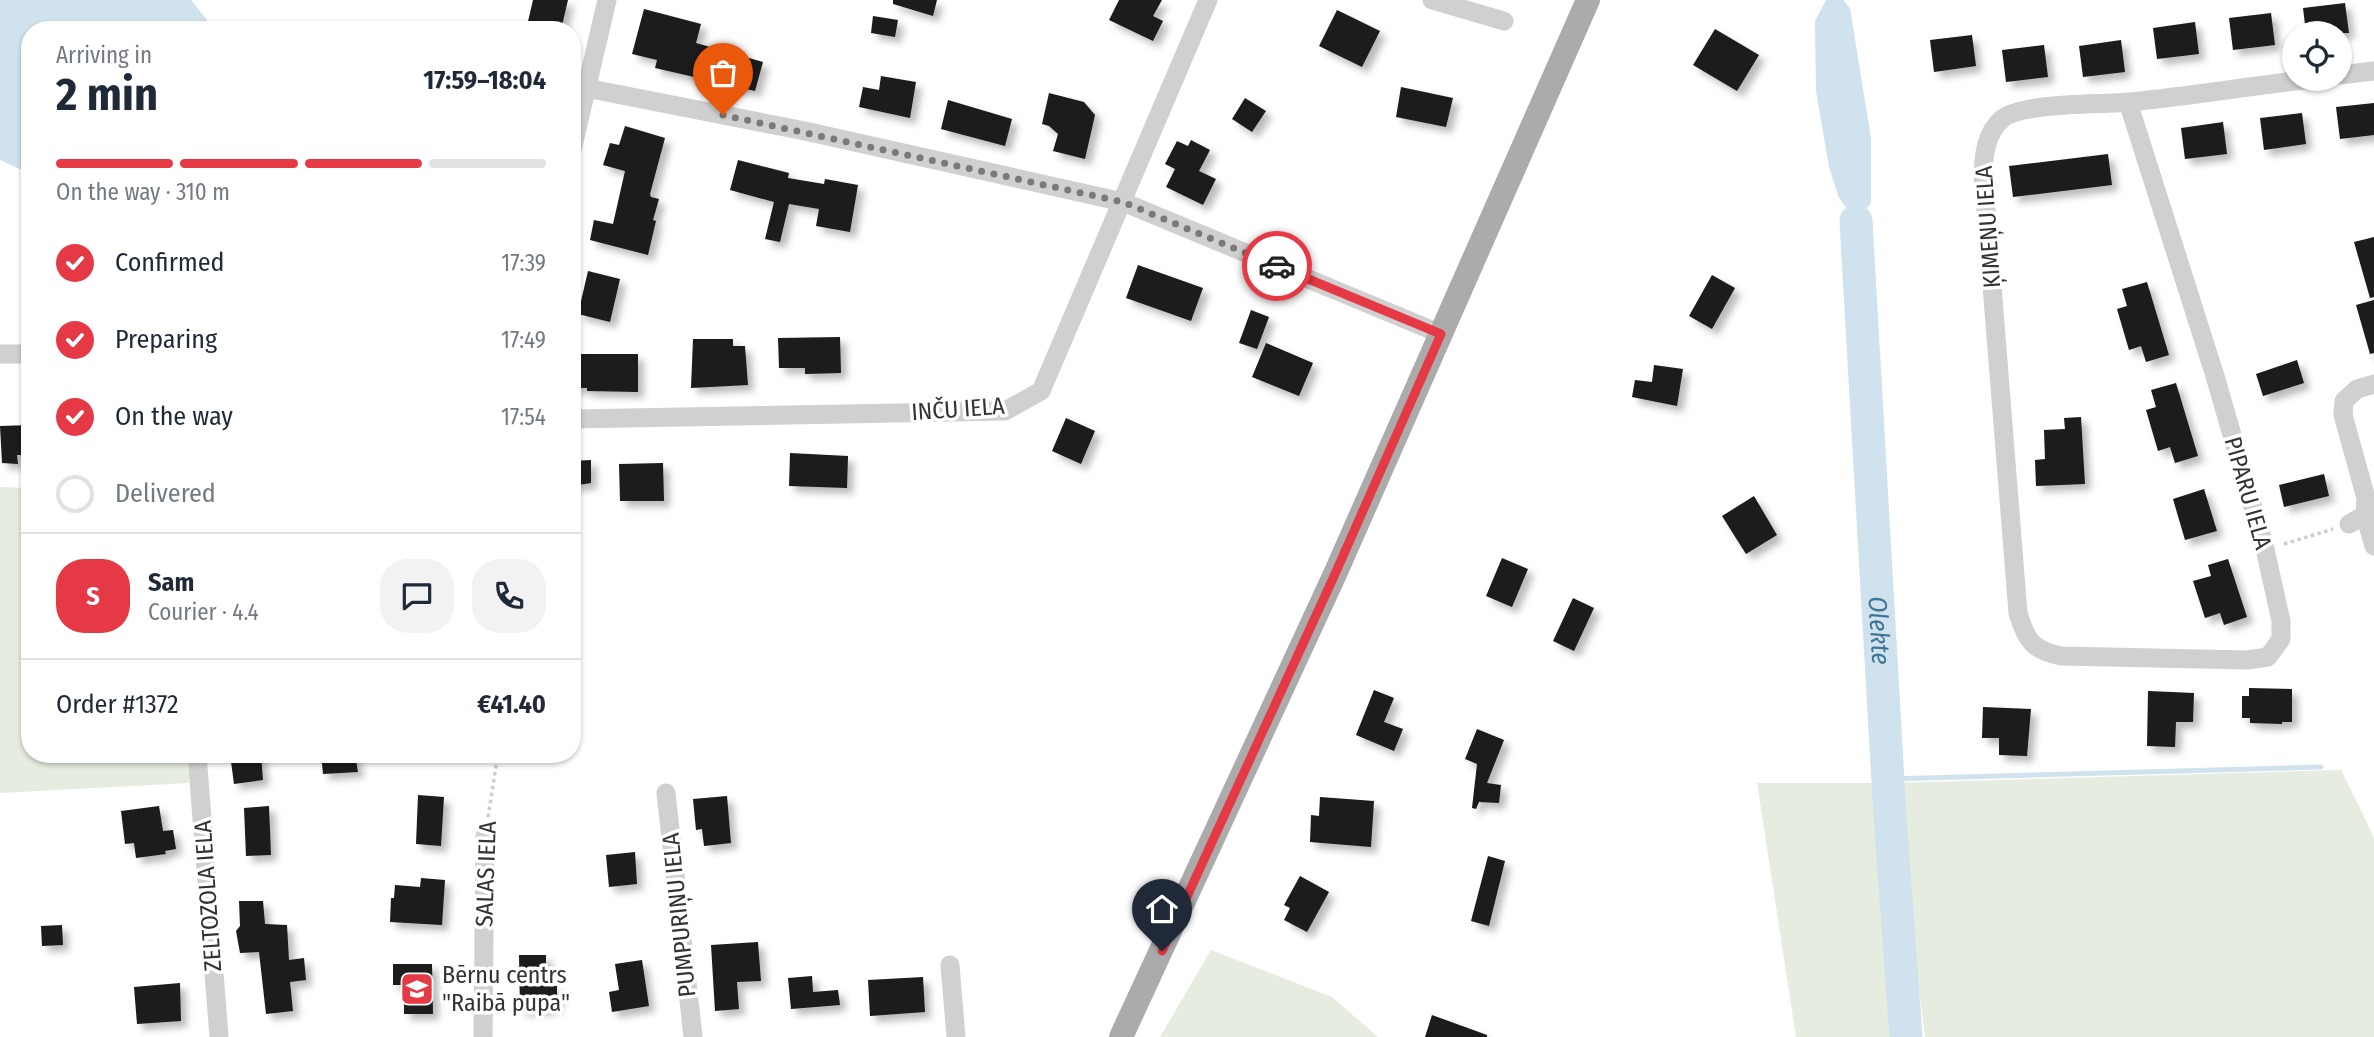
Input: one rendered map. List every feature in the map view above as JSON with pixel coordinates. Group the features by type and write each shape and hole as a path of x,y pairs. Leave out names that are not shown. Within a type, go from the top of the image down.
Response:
{"main road":[{"path":"1121,1037 1335,574 1588,0"}],"street":[{"path":"581,110 607,0"},
{"name":"INČU IELA","path":"581,419 1005,411 1041,391 1208,0"},
{"path":"1432,0 1504,21"},
{"path":"2352,74 2374,71"},
{"name":"ĶIMEŅU IELA","path":"2034,646 2024,634 2018,612 1983,173 1984,151 2003,118 2014,114 2060,106 2128,102 2282,83"},
{"path":"586,88 806,131 1123,202 1441,334"},
{"name":"PIPARU IELA","path":"2034,646 2061,656 2247,660 2268,657 2281,639 2281,621 2264,550 2215,376 2128,102"},
{"path":"0,354 21,354"},
{"path":"2374,384 2357,389 2344,401 2343,415 2366,498 2363,519 2374,546"},
{"name":"ZELTOZOLA IELA","path":"198,763 219,1037"},
{"name":"PUMPURIŅU IELA","path":"666,793 693,1037"},
{"name":"SALAS IELA","path":"483,1037 485,836"},
{"path":"950,965 956,1037"}],"path":[{"path":"2264,550 2363,519"},
{"name":"SALAS IELA","path":"485,836 497,763"}],"shaded area":[{"path":"0,487 21,488 21,763 188,763 189,783 0,793"},
{"path":"2341,770 2374,837 2374,1037 1925,1037 1892,783"},
{"path":"1757,783 1883,783 1899,1037 1796,1037"},
{"path":"1211,950 1332,997 1378,1037 1160,1037"}],"water":[{"path":"0,0 191,0 208,21 21,21 21,170 0,160"},
{"path":"1826,0 1843,0 1850,8 1871,138 1871,203 1856,221 1839,198 1829,167 1816,91 1815,21"}],"building":[{"path":"533,0 568,0 563,21 528,21"},
{"path":"893,0 937,0 933,16 893,4"},
{"path":"1119,0 1162,0 1153,16 1163,21 1153,41 1109,20"},
{"path":"2345,3 2347,21 2305,21 2303,8"},
{"path":"644,9 701,24 696,43 763,62 755,91 655,68 657,60 632,54"},
{"path":"1337,10 1380,31 1362,67 1319,46"},
{"path":"2271,13 2275,45 2233,50 2229,18"},
{"path":"873,16 898,20 895,37 871,33"},
{"path":"2195,22 2199,54 2157,59 2153,28"},
{"path":"1715,29 1759,55 1737,91 1693,65"},
{"path":"1972,35 1976,66 1934,72 1930,40"},
{"path":"2121,40 2125,72 2083,77 2079,46"},
{"path":"2044,45 2048,77 2006,82 2002,50"},
{"path":"881,76 916,82 910,118 859,107 863,87 879,90"},
{"path":"1401,87 1453,98 1446,127 1396,117"},
{"path":"1049,93 1084,102 1095,115 1085,159 1053,151 1058,134 1042,124"},
{"path":"1245,98 1266,111 1252,132 1232,119"},
{"path":"948,100 1012,119 1005,146 941,129"},
{"path":"2374,103 2374,135 2340,139 2336,107"},
{"path":"2302,113 2306,144 2264,150 2260,118"},
{"path":"2223,122 2227,154 2185,159 2181,128"},
{"path":"625,126 665,138 650,194 651,197 659,199 648,255 590,240 594,220 613,224 625,171 603,165 610,143 619,145"},
{"path":"1191,140 1210,150 1199,171 1216,179 1203,205 1166,187 1175,169 1165,164 1177,141 1188,146"},
{"path":"2108,154 2112,185 2013,197 2009,166"},
{"path":"738,160 789,173 788,178 824,184 825,179 858,185 850,232 816,226 819,209 789,204 780,242 765,239 774,202 730,190"},
{"path":"2374,237 2374,297 2370,298 2354,242"},
{"path":"1138,265 1203,288 1191,321 1126,298"},
{"path":"588,271 620,279 610,322 581,315 581,301"},
{"path":"1712,275 1735,288 1712,329 1689,316"},
{"path":"2147,282 2169,355 2146,362 2141,346 2129,350 2117,309 2127,306 2122,289"},
{"path":"2374,300 2374,353 2370,354 2356,305"},
{"path":"1251,310 1269,317 1257,349 1239,343"},
{"path":"840,337 841,373 805,374 805,368 779,368 778,338"},
{"path":"693,339 733,339 733,346 745,346 748,385 691,388"},
{"path":"1266,343 1313,363 1299,396 1252,377"},
{"path":"581,354 638,354 638,392 587,391 587,388 581,388"},
{"path":"2297,360 2304,383 2263,396 2256,374"},
{"path":"1654,365 1683,369 1677,406 1632,397 1635,380 1652,382"},
{"path":"2176,383 2198,456 2175,463 2170,447 2158,451 2146,410 2156,407 2151,390"},
{"path":"2081,417 2085,484 2036,486 2035,460 2045,459 2044,430 2065,429 2064,418"},
{"path":"1066,418 1095,431 1081,464 1052,451"},
{"path":"21,425 21,455 17,455 18,464 2,463 0,426"},
{"path":"790,453 848,456 847,488 789,486"},
{"path":"591,460 591,483 581,485 581,461"},
{"path":"663,463 664,501 620,501 619,464"},
{"path":"2324,474 2329,496 2284,507 2279,485"},
{"path":"2204,489 2217,531 2185,540 2173,499"},
{"path":"1754,496 1777,535 1746,554 1722,516"},
{"path":"1502,558 1528,569 1512,607 1486,596"},
{"path":"2228,559 2247,617 2224,625 2220,613 2205,618 2193,581 2211,576 2208,565"},
{"path":"1573,598 1594,608 1574,651 1553,641"},
{"path":"2249,688 2292,689 2292,722 2250,723 2250,718 2242,718 2242,696 2249,696"},
{"path":"1374,690 1394,698 1384,722 1403,729 1394,751 1356,735"},
{"path":"2148,691 2194,693 2193,722 2176,722 2175,747 2147,746"},
{"path":"1983,707 2031,709 2027,756 1999,755 1999,738 1982,738"},
{"path":"1477,729 1504,740 1487,783 1501,785 1499,803 1479,802 1476,809 1472,808 1477,764 1465,759"},
{"path":"231,763 262,763 263,780 234,784"},
{"path":"322,763 356,763 358,772 323,774"},
{"path":"418,795 444,797 441,846 416,844"},
{"path":"727,796 731,843 704,846 702,829 696,830 693,799"},
{"path":"1320,797 1374,801 1371,847 1310,842 1311,815 1319,816"},
{"path":"159,806 163,831 173,830 176,849 165,851 166,854 136,858 134,843 125,844 121,811"},
{"path":"269,806 271,855 246,856 244,808"},
{"path":"635,852 637,884 609,887 606,855"},
{"path":"1488,856 1505,861 1489,926 1471,921"},
{"path":"1300,876 1329,892 1307,932 1284,920 1290,908 1284,905"},
{"path":"421,878 445,880 442,925 390,922 391,898 394,898 395,885 420,887"},
{"path":"239,901 263,901 265,924 287,925 289,960 304,958 306,980 290,982 293,1011 266,1014 259,952 240,953 236,931 240,926"},
{"path":"62,925 63,945 42,946 41,926"},
{"path":"758,942 761,981 737,982 739,1009 715,1011 711,945"},
{"path":"519,955 546,955 546,986 557,986 557,1006 520,1010"},
{"path":"642,960 649,1006 612,1012 609,992 619,990 615,964"},
{"path":"393,964 432,964 433,1014 404,1014 404,985 393,985"},
{"path":"812,976 813,992 838,990 840,1005 791,1009 788,978"},
{"path":"923,977 925,1012 870,1016 868,980"},
{"path":"180,983 181,1021 137,1024 134,987"},
{"path":"1432,1015 1487,1035 1487,1037 1425,1037"}],"waterway":[{"name":"Olekte","path":"1856,221 1890,817 1906,1037"},
{"path":"1888,779 2321,767"}],"way so far":[{"path":"723,115 1123,202 1277,266"}],"place":[{"name":"Bērnu centrs \"Raibā pupa\"","path":"417,989"}],"route":[{"path":"1162,951 1335,574 1441,334 1277,266"}]}
